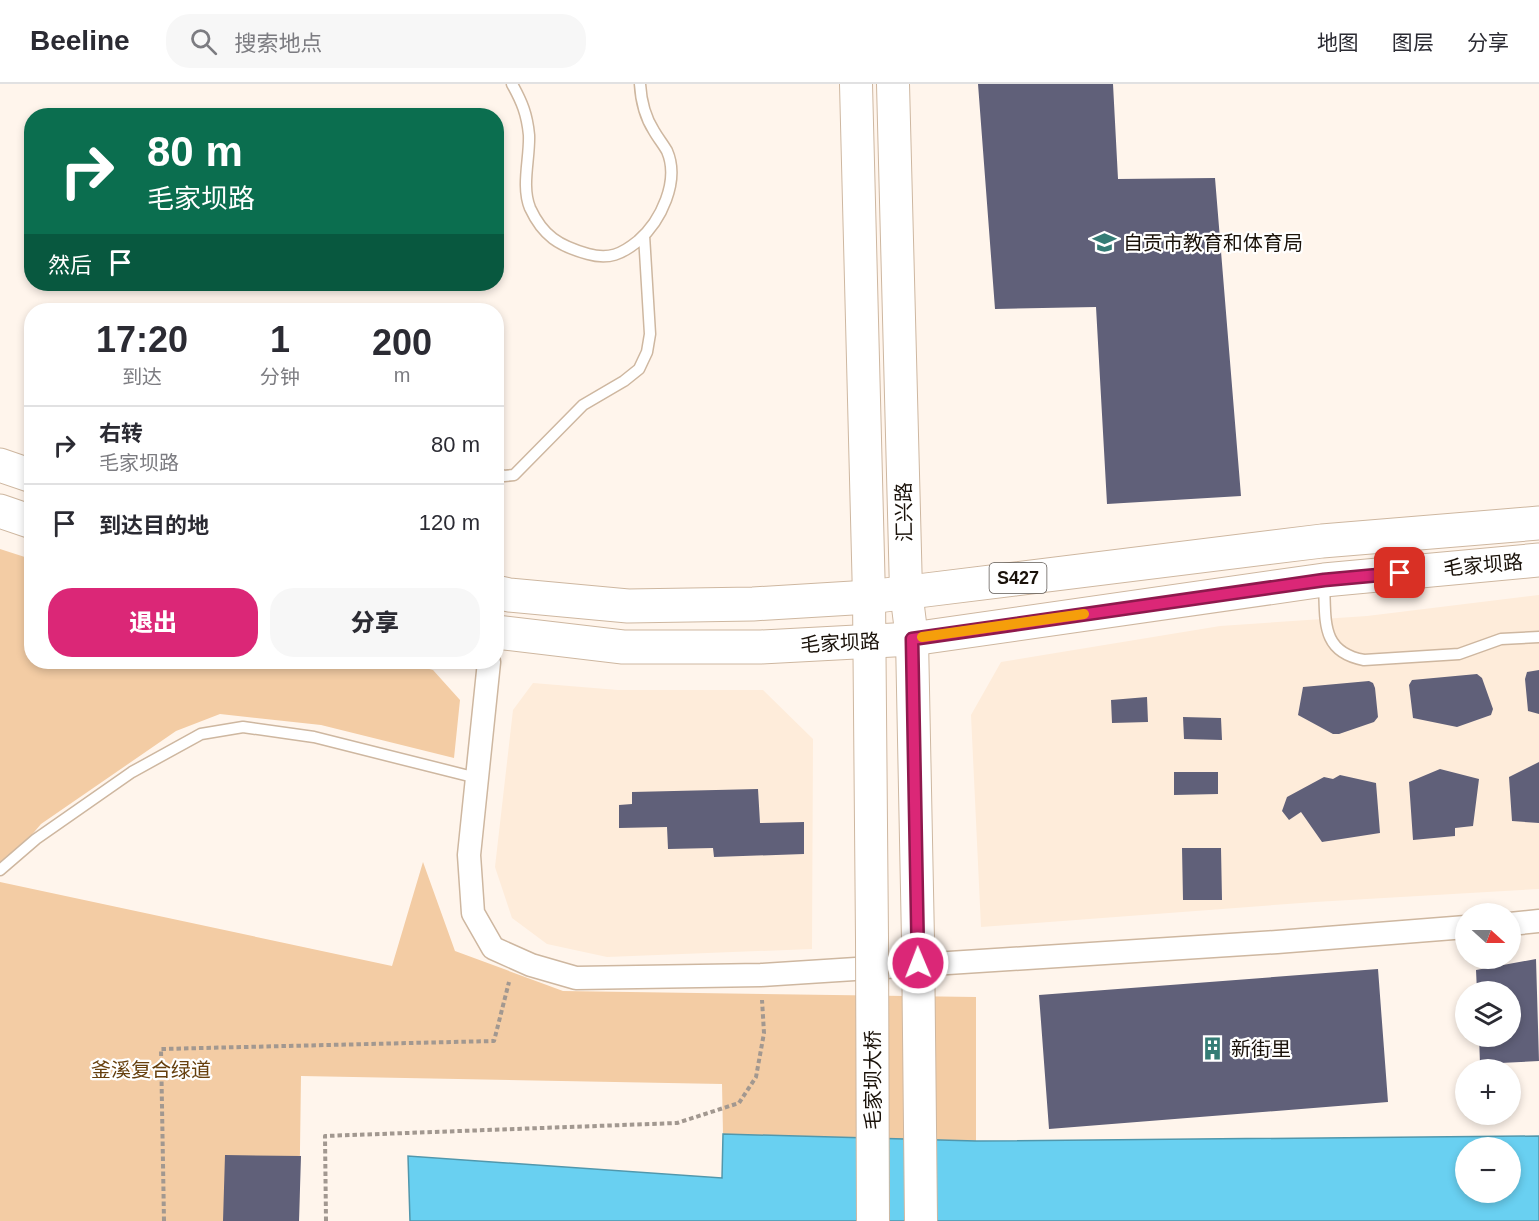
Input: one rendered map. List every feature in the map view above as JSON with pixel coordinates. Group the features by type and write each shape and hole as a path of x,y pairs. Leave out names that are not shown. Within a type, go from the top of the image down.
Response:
{"main road":[{"path":"856,84 868,641"},
{"name":"汇兴路","path":"894,84 906,591 912,639 921,1221"},
{"path":"0,465 24,473"},
{"path":"0,511 24,519"},
{"name":"毛家坝路","path":"504,594 628,606 868,597 1322,541 1539,523"},
{"name":"毛家坝路","path":"504,633 623,647 761,647 912,639 1324,580 1539,560"},
{"name":"毛家坝大桥","path":"868,641 873,1221"}],"street":[{"path":"488,669 469,855 473,913 494,948 531,965 576,978 761,975 1277,942 1455,928"},
{"path":"1521,923 1539,921"}],"lane":[{"path":"512,84 525,107 529,137 526,179 530,207 548,237 601,258 626,251 644,236 660,215 669,191 670,171 667,152 644,110 640,84"},
{"path":"504,476 514,475 584,405 624,381 639,369 647,352 650,334 644,236"},
{"path":"1324,580 1328,635 1332,643 1350,658 1364,660 1459,654 1501,639 1539,637"},
{"path":"0,870 36,839 132,772 201,734 243,727 314,737 477,778"}],"path":[{"path":"164,1221 161,1049 494,1041 516,958"},
{"path":"326,1221 325,1136 677,1123 739,1103 756,1077 764,1033 761,975"}],"shaded area":[{"path":"1539,595 1539,889 1315,902 981,927 971,715 1001,662 1220,626 1367,616"},
{"path":"533,683 618,690 763,690 813,739 812,949 607,957 547,944 512,918 495,867 513,710"}],"green space":[{"path":"0,549 24,557 24,669 429,669 433,670 460,700 454,758 321,725 220,714 176,731 41,824 0,872"},
{"name":"釜溪复合绿道","path":"423,862 455,951 563,991 976,997 976,1141 723,1134 722,1084 301,1076 299,1221 0,1221 0,882 392,966"}],"water":[{"path":"723,1134 976,1141 1539,1136 1539,1221 410,1221 408,1156 722,1178"}],"building":[{"name":"自贡市教育和体育局","path":"978,84 1113,84 1118,179 1215,178 1241,496 1107,504 1096,307 995,309"},
{"path":"1539,670 1539,714 1528,711 1525,679 1527,672"},
{"path":"1477,674 1482,678 1493,709 1491,715 1457,727 1413,718 1409,685 1412,680"},
{"path":"1369,681 1375,688 1378,717 1374,722 1333,734 1298,715 1303,687"},
{"path":"1147,697 1148,722 1112,723 1111,700"},
{"path":"1183,717 1221,718 1222,740 1184,739"},
{"path":"1539,762 1539,823 1512,821 1509,777"},
{"path":"1440,769 1479,779 1473,826 1455,828 1455,836 1413,840 1409,782"},
{"path":"1174,772 1218,772 1218,794 1174,795"},
{"path":"1340,775 1376,783 1380,833 1322,842 1301,812 1289,820 1282,811 1287,797 1324,777 1333,779"},
{"path":"758,789 760,823 804,822 804,854 714,857 713,848 668,849 667,827 619,828 619,805 632,804 632,792"},
{"path":"1182,848 1221,848 1222,900 1183,900"},
{"path":"1536,959 1539,1061 1480,1059 1479,1047 1521,1047 1521,981 1476,981 1476,970 1521,969 1521,962"},
{"name":"新街里","path":"1378,969 1388,1102 1049,1129 1039,995"},
{"path":"225,1155 301,1156 299,1221 223,1221"}],"slow traffic":[{"path":"922,637 1084,614"}],"place":[{"name":"自贡市教育和体育局","path":"1105,243"},
{"name":"新街里","path":"1213,1049"}],"route":[{"path":"918,963 912,639 1324,580 1400,573"}]}
